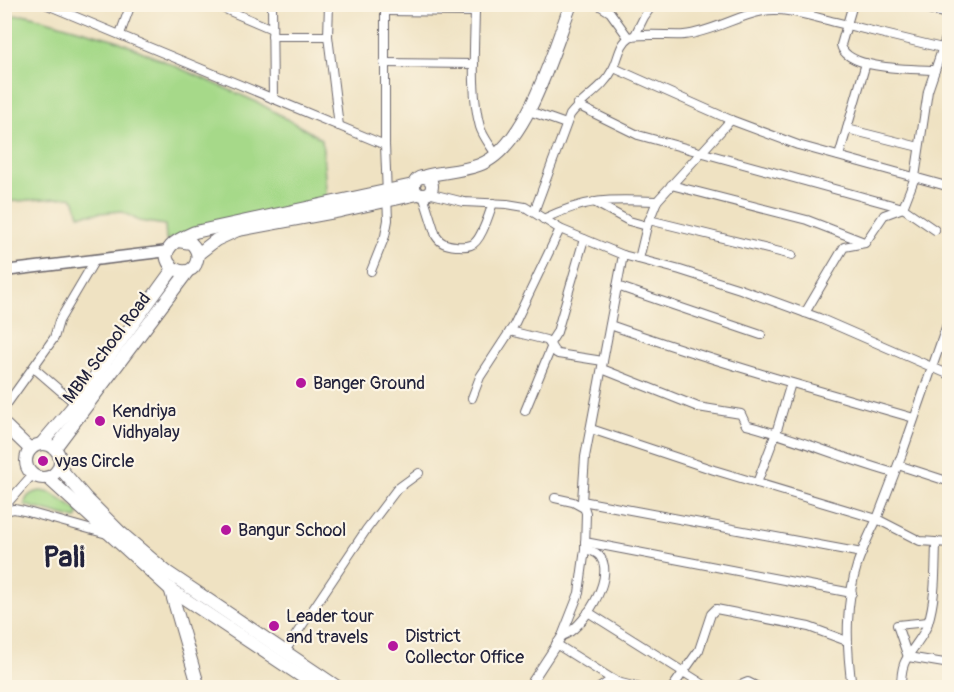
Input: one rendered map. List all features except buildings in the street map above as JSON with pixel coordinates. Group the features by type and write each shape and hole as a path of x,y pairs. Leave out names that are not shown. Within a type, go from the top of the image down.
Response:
{"main road":[{"path":"386,195 322,215 238,230 216,240 198,254 195,264 188,271 173,269 167,261 168,250 178,241 200,230 330,204 386,195 421,192 416,180 480,165 496,155 529,111 571,4"},
{"path":"178,241 191,243 198,254"},
{"name":"MBM School Road","path":"55,448 79,407 173,269"},
{"name":"MBM School Road","path":"42,443 79,407 188,271"},
{"path":"4,424 30,449"},
{"path":"42,443 55,448 60,457 59,468 53,476 48,478 32,475 25,463 30,449 42,443"},
{"path":"59,468 119,531 167,572 339,687"},
{"path":"48,478 170,589 320,687"},
{"path":"167,572 199,687"}],"street":[{"path":"45,4 385,145"},
{"path":"120,34 131,4"},
{"path":"213,4 272,33 328,36"},
{"path":"272,4 273,99"},
{"path":"329,4 328,36 339,126"},
{"path":"597,4 610,12 632,36 686,35 764,10 802,14 942,48"},
{"path":"534,212 570,115 577,105 604,83 614,68 620,51 653,4"},
{"path":"854,4 841,45 849,57 866,63 935,70"},
{"path":"909,4 950,15"},
{"path":"371,271 385,236 388,220 385,145 385,8 475,8 474,64 477,112 480,129 496,155"},
{"path":"805,313 844,247 865,243 884,215 903,208 915,177 928,91 950,26"},
{"path":"384,63 474,64"},
{"path":"838,156 866,63"},
{"path":"614,68 731,120 798,145 950,187"},
{"path":"577,105 638,135 903,208 935,230"},
{"path":"529,111 566,124"},
{"path":"639,259 648,223 657,201 731,120"},
{"path":"847,129 919,147"},
{"path":"671,184 807,220 865,243"},
{"path":"421,192 436,236 445,245 467,247 474,244 493,203"},
{"path":"421,192 464,202 525,207 560,229 622,255 720,283 805,313 950,375"},
{"path":"543,219 570,206 592,201 617,199 657,201"},
{"path":"592,201 629,221 648,223 792,255"},
{"path":"472,398 480,377 510,332 526,302 560,229"},
{"path":"525,411 556,332 584,239"},
{"path":"4,272 168,250"},
{"path":"528,687 562,636 577,602 585,546 586,513 583,504 585,457 622,255"},
{"path":"4,408 54,338 59,321 95,260"},
{"path":"617,286 761,335"},
{"path":"852,687 847,641 852,593 862,553 896,469 950,316"},
{"path":"610,325 699,356 914,418"},
{"path":"510,332 546,340 554,352 602,365 698,407 741,414 746,425 776,433 852,462 896,469 950,482"},
{"path":"34,368 79,407"},
{"path":"757,483 776,433 791,383"},
{"path":"591,429 877,519 913,538 936,544 950,543"},
{"path":"285,651 366,530 397,489 418,473"},
{"path":"4,509 32,475"},
{"path":"555,498 862,553"},
{"path":"4,509 24,511 110,535"},
{"path":"901,687 902,671 928,622 933,594 936,544"},
{"path":"585,546 852,593"},
{"path":"562,636 573,630 588,612 599,593 603,562 598,554 585,546"},
{"path":"672,687 699,650 713,611 716,609 809,627 847,641"},
{"path":"588,612 709,687"},
{"path":"908,657 897,624 928,622"},
{"path":"556,644 612,679 641,687"},
{"path":"908,657 950,664"},
{"path":"599,687 612,679"},
{"path":"733,687 748,682 760,687"}],"green space":[{"path":"28,15 116,40 259,103 322,139 327,203 166,240 165,225 139,221 121,211 79,215 75,201 70,197 5,202 5,16"},
{"path":"41,491 51,493 79,512 76,519 25,505 30,495"}],"place":[{"name":"Banger Ground","path":"301,383"},
{"name":"Kendriya Vidhyalay","path":"100,421"},
{"name":"vyas Circle","path":"43,461"},
{"name":"Bangur School","path":"226,530"},
{"name":"Leader tour and travels","path":"274,626"},
{"name":"District Collector Office","path":"393,646"}],"district":[{"name":"Pali","path":"64,557"}]}
